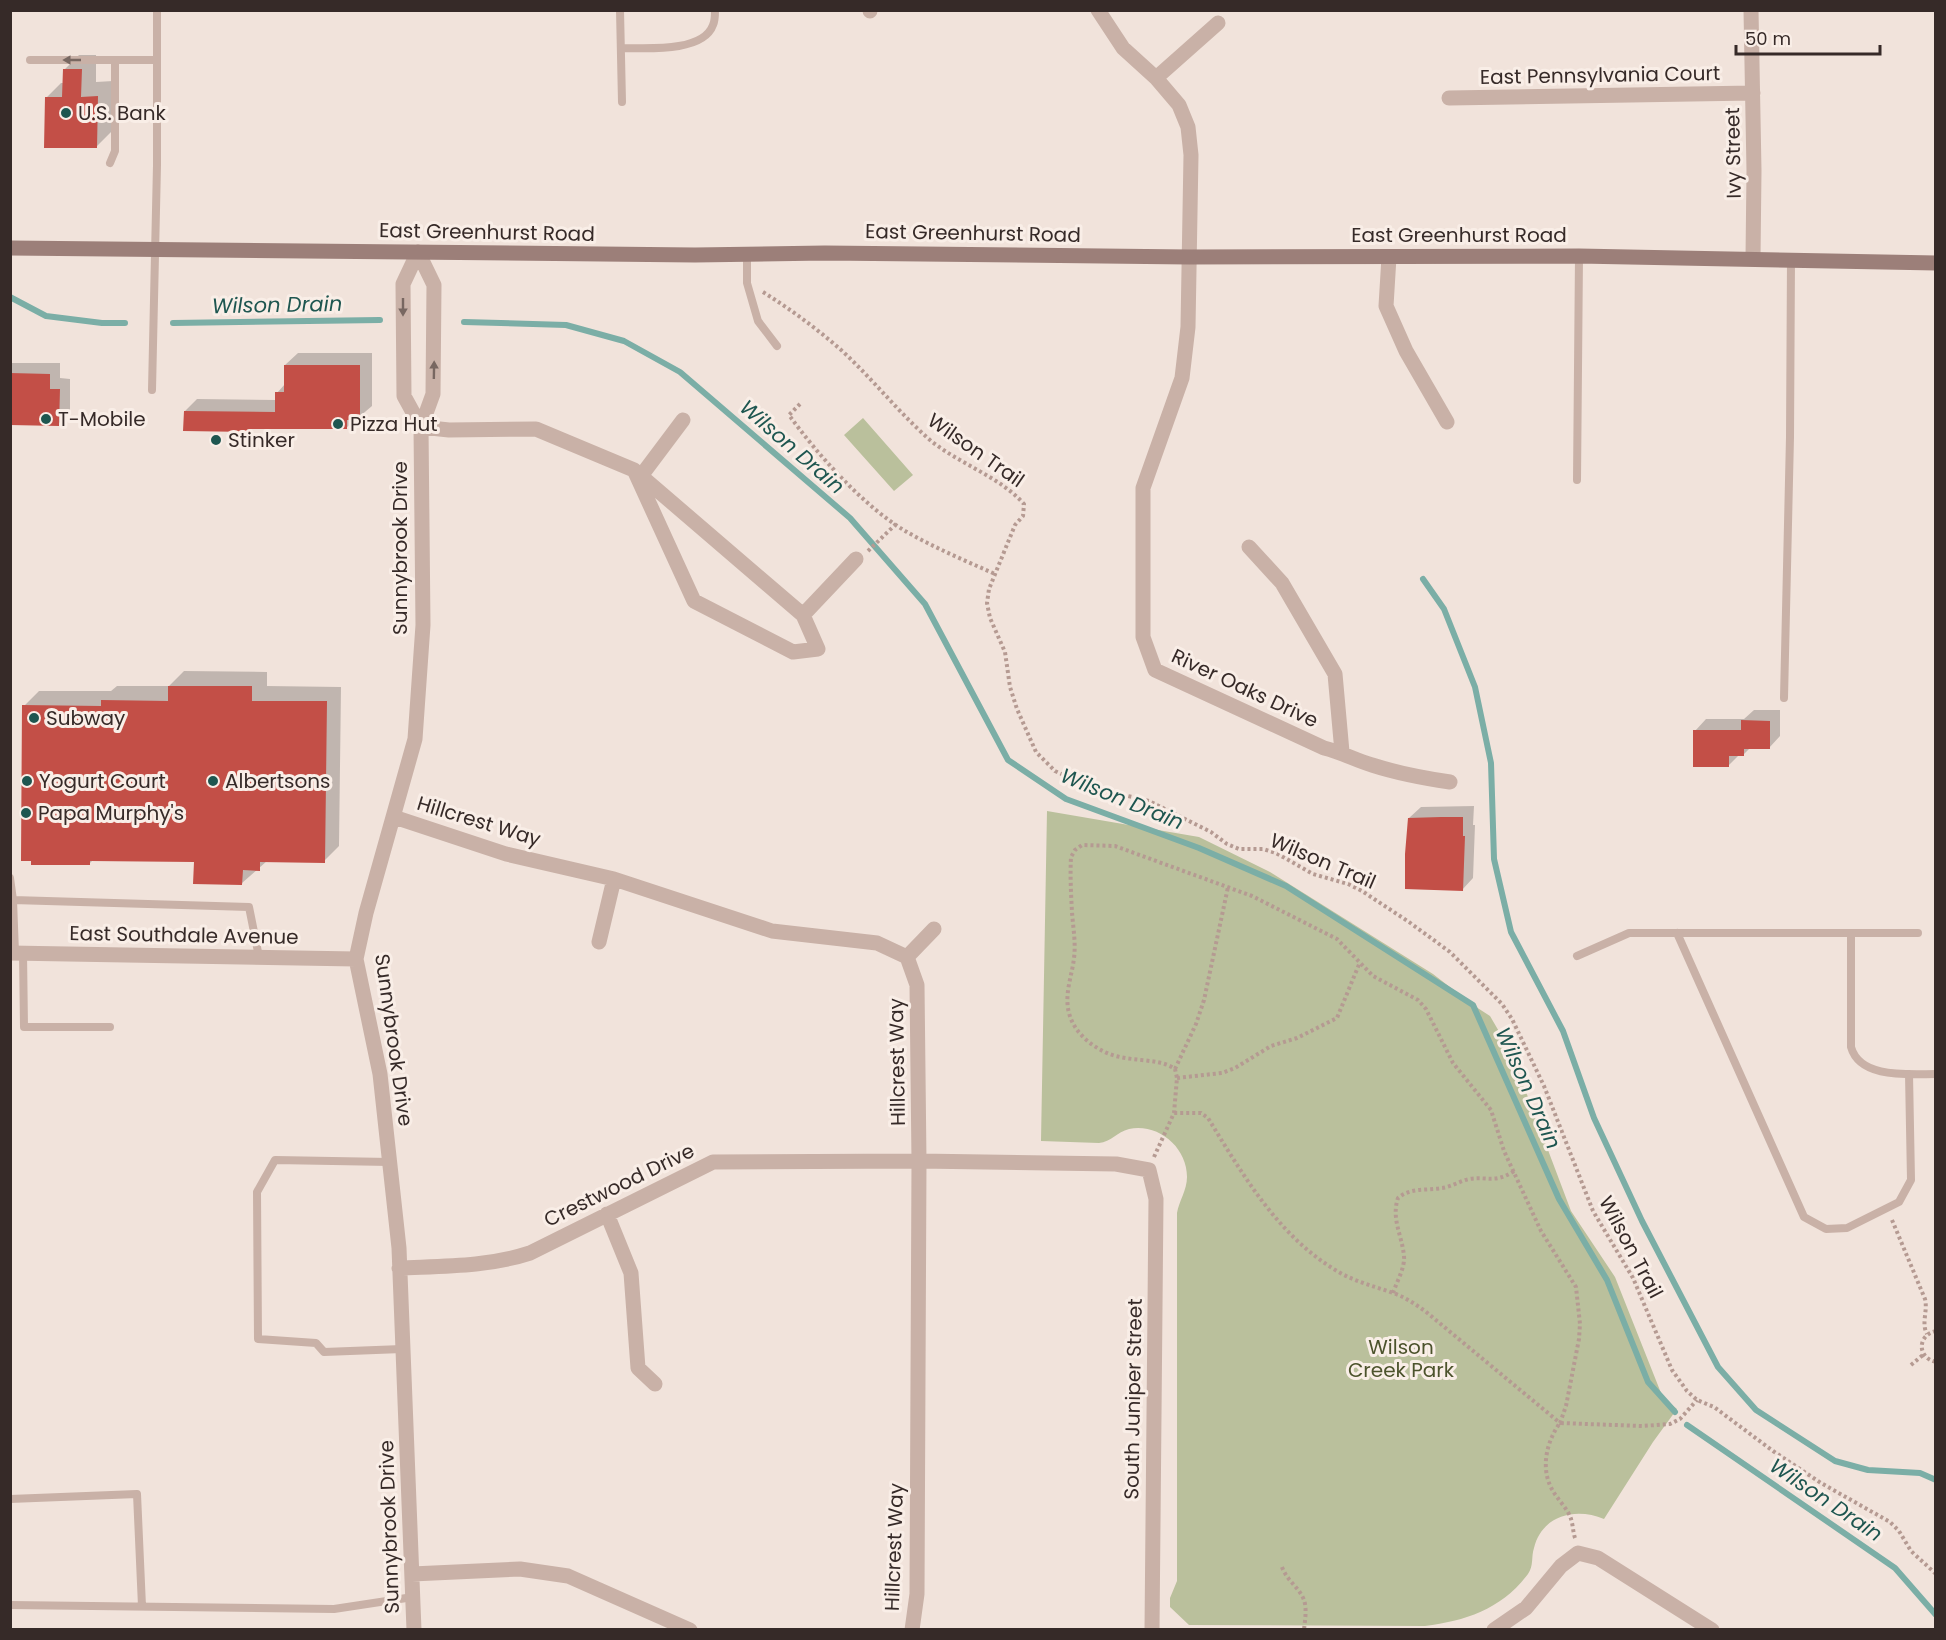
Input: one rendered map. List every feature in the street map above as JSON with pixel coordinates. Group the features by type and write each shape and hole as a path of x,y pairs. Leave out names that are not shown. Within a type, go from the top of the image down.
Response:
{"main road":[{"name":"East Greenhurst Road","path":"10,248 747,255 837,253 1579,256 1935,263"}],"street":[{"path":"1098,10 1123,48 1156,78 1179,105 1188,128 1191,154 1189,256"},
{"name":"Ivy Street","path":"1751,10 1755,194 1753,258"},
{"path":"1156,78 1218,23"},
{"name":"East Pennsylvania Court","path":"1449,98 1753,93"},
{"name":"Sunnybrook Drive","path":"418,252 403,284 404,396 421,427"},
{"name":"Sunnybrook Drive","path":"414,1629 399,1268 390,1162 380,1074 356,959 366,913 415,738 423,625 421,427 433,394 435,285 418,252"},
{"name":"River Oaks Drive","path":"1189,256 1188,327 1182,378 1143,488 1143,637 1155,670 1324,748 1342,752 1370,765 1422,778 1450,782"},
{"path":"1389,257 1386,306 1406,351 1447,422"},
{"path":"638,473 683,420"},
{"path":"421,427 449,430 536,429 638,473 803,615 818,649 794,652 694,601 638,473"},
{"name":"River Oaks Drive","path":"1249,547 1282,583 1335,674 1342,752"},
{"path":"803,615 862,555"},
{"name":"Hillcrest Way","path":"394,817 506,854 614,879 772,931 877,943 907,957 917,985 919,1161 917,1594 912,1629"},
{"path":"599,942 614,879"},
{"path":"907,957 934,929"},
{"name":"East Southdale Avenue","path":"16,953 356,959"},
{"name":"Crestwood Drive","path":"399,1268 479,1264 530,1253 713,1162 919,1161 1116,1164 1149,1170"},
{"name":"South Juniper Street","path":"1149,1170 1156,1199 1152,1629"},
{"path":"607,1214 630,1273 638,1368 655,1384"},
{"path":"1494,1629 1526,1608 1561,1566 1578,1553 1598,1558 1712,1629"},
{"path":"412,1574 520,1569 568,1576 690,1629"}],"lane":[{"path":"152,390 157,10"},
{"path":"620,10 622,102"},
{"path":"621,48 678,47 699,40 713,26 715,10"},
{"path":"30,60 157,60"},
{"path":"110,163 115,151 115,60"},
{"path":"747,255 747,283 758,321 777,346"},
{"path":"1577,480 1579,256"},
{"path":"1784,698 1790,437 1791,259"},
{"path":"10,878 24,1027 110,1027"},
{"path":"13,900 249,907 259,957"},
{"path":"1577,956 1629,933 1918,933"},
{"path":"1677,933 1804,1217 1826,1229 1847,1228 1899,1202 1911,1180 1909,1074"},
{"path":"1851,933 1851,1047 1854,1058 1871,1069 1909,1074 1935,1074"},
{"path":"390,1162 275,1160 256,1191 258,1339 316,1342 324,1352 402,1348"},
{"path":"10,1499 137,1494 142,1606"},
{"path":"10,1605 334,1609 413,1597"}],"path":[{"name":"Wilson Trail","path":"747,283 789,308 841,350 892,404 932,441 1007,489 1024,504 1023,516 1015,525 989,589 987,603 990,618 1005,652 1010,687 1017,709 1036,752 1055,771 1090,787 1149,801 1210,832 1227,844 1239,849 1263,849 1276,853 1313,874 1348,884 1362,891 1450,952 1502,1004 1512,1020 1544,1086 1593,1211 1633,1278 1672,1370 1687,1391 1697,1400 1714,1407 1821,1483 1890,1522 1899,1531 1911,1551 1935,1574"},
{"path":"800,404 789,415 812,448 874,509 906,532 995,574"},
{"path":"862,555 896,524"},
{"path":"1175,1069 1168,1064 1138,1061 1102,1051 1086,1041 1074,1026 1069,1012 1068,999 1068,984 1074,959 1075,942 1071,857 1082,845 1115,846 1252,896 1337,939 1372,976 1418,1000 1426,1009 1453,1063 1491,1110 1496,1131 1541,1231 1576,1287 1580,1324 1579,1339 1566,1406 1547,1451 1546,1475 1551,1489 1571,1517 1578,1553"},
{"path":"1149,1170 1174,1113 1177,1078 1175,1069 1196,1024 1204,1000 1228,887"},
{"path":"1177,1078 1222,1073 1235,1068 1271,1046 1297,1038 1337,1018 1360,962"},
{"path":"1174,1113 1201,1113 1208,1118 1244,1176 1271,1213 1312,1254 1338,1272 1366,1285 1393,1293 1425,1311 1560,1423 1642,1426 1670,1424 1680,1419 1697,1400"},
{"path":"1393,1293 1403,1266 1404,1255 1395,1217 1398,1198 1404,1193 1420,1189 1443,1188 1467,1180 1503,1178 1514,1172"},
{"path":"1888,1208 1925,1299 1927,1306 1924,1327 1928,1334"},
{"path":"1935,1331 1928,1334 1921,1345 1923,1355 1935,1362"},
{"path":"1911,1365 1923,1355"},
{"path":"1282,1567 1289,1581 1304,1600 1306,1611 1304,1629"}],"green space":[{"path":"863,418 913,475 894,491 844,435"},
{"name":"Wilson Creek Park","path":"1047,811 1199,837 1270,872 1433,974 1490,1016 1511,1052 1571,1211 1615,1277 1663,1398 1677,1409 1604,1519 1593,1515 1572,1514 1552,1521 1538,1537 1528,1574 1518,1586 1495,1605 1469,1617 1425,1626 1189,1625 1170,1607 1170,1598 1177,1581 1177,1213 1187,1182 1186,1166 1182,1156 1169,1140 1160,1134 1140,1128 1129,1129 1099,1143 1041,1141"}],"building":[{"path":"63,69 82,69 81,97 98,96 97,148 44,148 45,97 62,97"},
{"path":"284,365 360,365 360,420 347,420 347,429 250,429 250,432 183,431 184,411 275,412 275,392 284,392"},
{"path":"10,373 50,374 50,389 60,389 59,426 10,425"},
{"name":"Albertsons","path":"168,686 252,686 252,701 327,701 325,863 260,862 260,871 243,870 242,885 193,884 194,862 90,861 90,865 31,865 31,861 21,861 22,705 101,706 101,700 168,701"},
{"path":"1741,720 1770,721 1770,749 1744,749 1744,756 1729,756 1729,767 1693,767 1693,730 1741,730"},
{"path":"1463,817 1463,836 1465,836 1463,891 1405,889 1408,818"}],"waterway":[{"name":"Wilson Drain","path":"10,297 46,316 102,323 125,323"},
{"name":"Wilson Drain","path":"173,323 380,320"},
{"name":"Wilson Drain","path":"464,322 566,325 624,341 680,372 850,518 925,604 1008,760 1066,799 1199,848 1286,886 1473,1005 1559,1199 1607,1280 1648,1382 1675,1412"},
{"path":"1423,579 1444,609 1475,687 1491,763 1494,859 1511,932 1563,1031 1594,1118 1642,1221 1718,1367 1756,1410 1835,1461 1868,1470 1920,1473 1936,1480"},
{"name":"Wilson Drain","path":"1687,1425 1895,1568 1936,1615"}],"place":[{"name":"U.S. Bank","path":"66,113"},
{"name":"T-Mobile","path":"46,419"},
{"name":"Pizza Hut","path":"338,424"},
{"name":"Stinker","path":"216,440"},
{"name":"Subway","path":"34,718"},
{"name":"Yogurt Court","path":"27,781"},
{"name":"Albertsons","path":"213,781"},
{"name":"Papa Murphy's","path":"26,813"}]}
